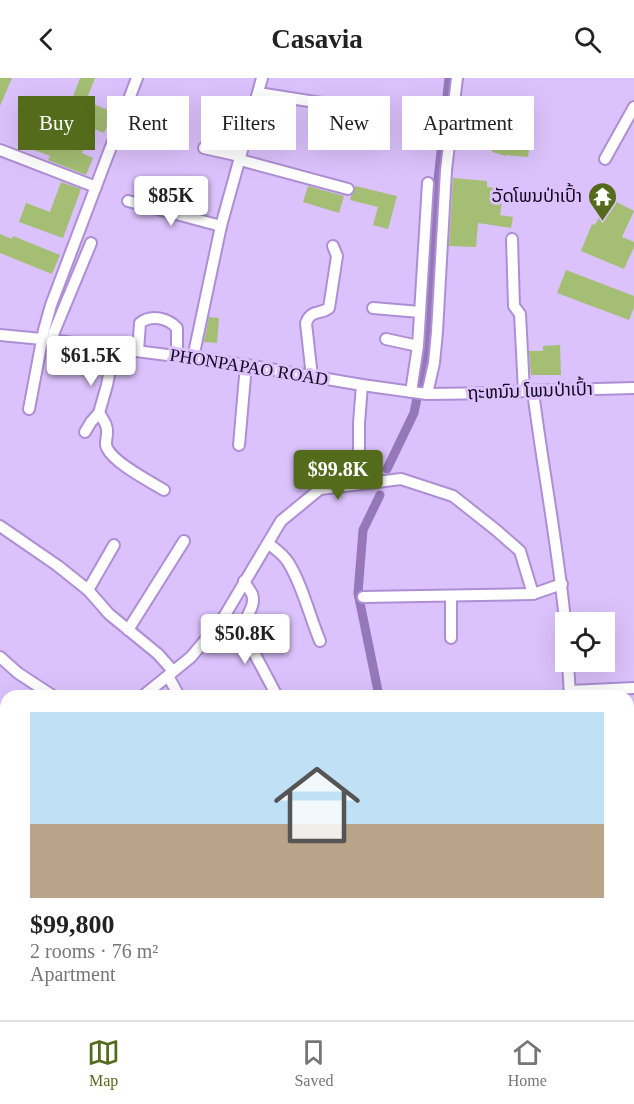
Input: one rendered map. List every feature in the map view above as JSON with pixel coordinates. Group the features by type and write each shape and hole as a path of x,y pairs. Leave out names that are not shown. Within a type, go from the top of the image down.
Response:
{"street":[{"path":"30,409 47,340 51,305 137,78"},
{"path":"193,358 222,225 262,78"},
{"path":"454,96 457,78"},
{"path":"258,93 308,101"},
{"path":"605,159 634,107"},
{"path":"0,150 96,187"},
{"path":"211,150 348,189"},
{"path":"426,394 434,363 437,332 449,150"},
{"path":"412,392 418,346 428,183"},
{"path":"128,201 222,225"},
{"path":"512,239 514,306 520,314 529,391 562,584 564,612"},
{"path":"47,340 54,332 91,243"},
{"path":"312,377 306,323 311,314 329,308 337,256 333,246"},
{"path":"373,308 420,312"},
{"path":"138,351 140,323 150,318 164,318 177,328 177,356"},
{"name":"PHONPAPAO ROAD","path":"0,334 246,365 426,394"},
{"path":"386,339 418,346"},
{"path":"84,432 99,413 114,348"},
{"path":"239,445 246,365"},
{"path":"362,385 359,454 362,483"},
{"name":"ຖະຫນົນ ໂພນປ່າເປົ້າ","path":"426,394 634,387"},
{"path":"99,413 107,427 105,442 109,452 134,472 164,490"},
{"path":"150,690 191,657 222,620 280,520 320,489 400,478 453,496 520,551 533,594"},
{"path":"0,526 88,590 109,614 158,654 177,690"},
{"path":"129,630 184,541"},
{"path":"268,543 287,560 297,579 320,641"},
{"path":"88,590 114,545"},
{"path":"244,581 252,595 253,605 244,622 243,632 274,690"},
{"path":"363,597 533,594 562,584"},
{"path":"450,596 451,638"},
{"path":"0,657 18,673 44,690"},
{"path":"569,672 570,690"},
{"path":"608,690 634,688"}],"building":[{"path":"0,78 12,78 0,106"},
{"path":"80,78 95,78 88,96 73,96"},
{"path":"95,105 107,110 107,126 104,133 95,129"},
{"path":"34,150 83,150 82,153 93,158 86,175 48,160 50,156"},
{"path":"493,150 529,150 528,157 506,156 492,152"},
{"path":"453,178 487,181 487,187 504,189 500,215 513,217 511,228 478,223 476,247 449,246"},
{"path":"61,182 81,189 63,238 19,222 26,203 50,212"},
{"path":"308,186 344,196 339,213 303,202"},
{"path":"355,186 397,196 388,229 373,225 378,207 350,200"},
{"path":"609,198 634,211 622,237 634,242 624,269 581,251 592,224 595,225"},
{"path":"0,234 12,239 13,236 60,255 52,274 0,253"},
{"path":"566,270 634,296 634,307 629,320 557,293"},
{"path":"209,317 219,318 217,343 204,342"},
{"path":"560,345 561,375 531,375 529,351 543,351 543,346"}],"waterway":[{"path":"387,469 414,413 420,383 427,335 436,198 449,78"},
{"path":"378,690 358,593 363,530 380,495"}],"place":[{"name":"ວັດໂພນປ່າເປົ້າ","path":"603,222"}]}
